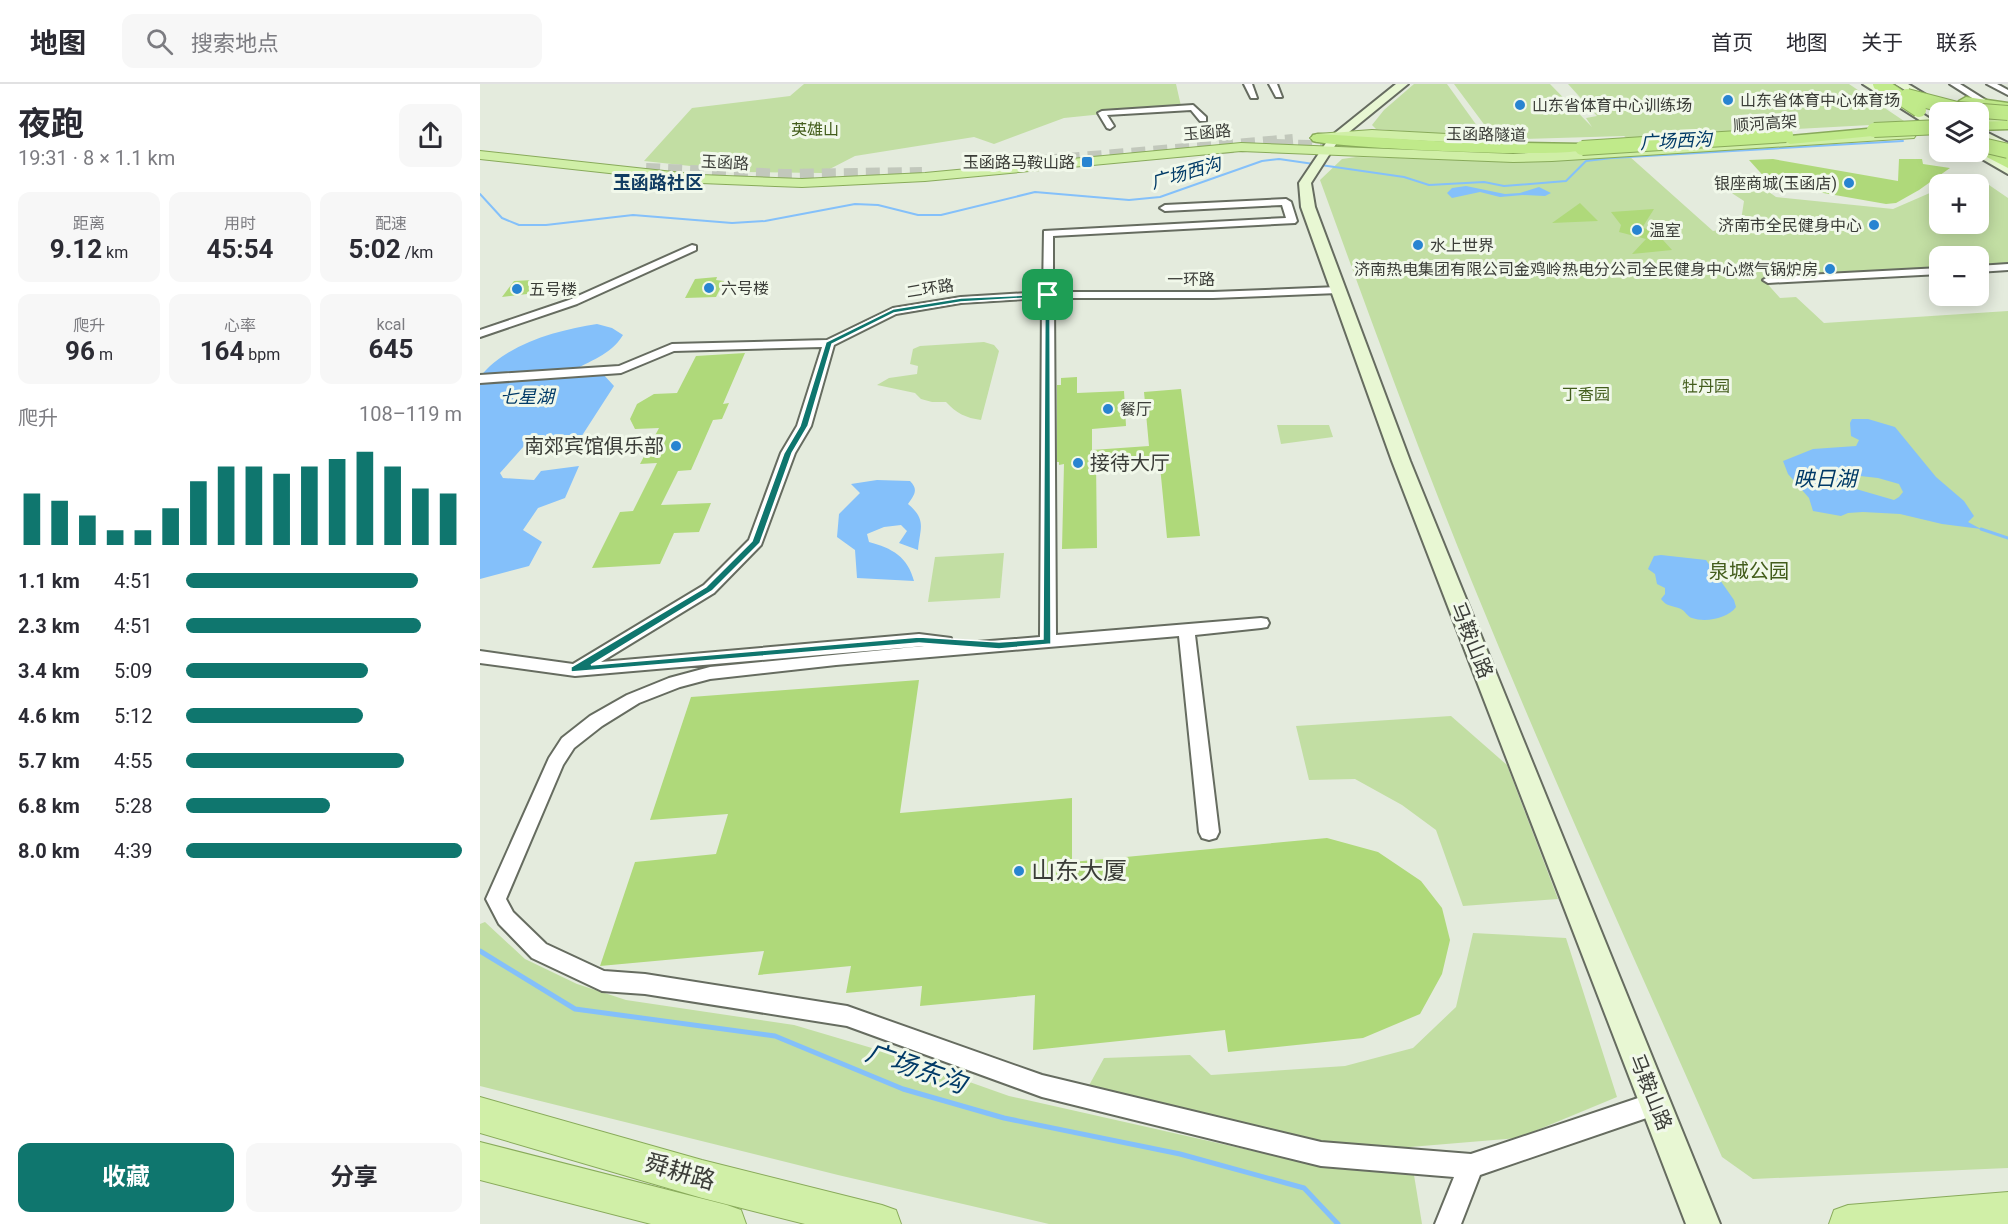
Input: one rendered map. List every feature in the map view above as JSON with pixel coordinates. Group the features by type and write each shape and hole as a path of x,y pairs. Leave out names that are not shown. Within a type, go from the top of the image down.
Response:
{"highway":[{"path":"1889,84 1953,109 2008,113"},
{"path":"1874,85 1929,116"},
{"path":"1904,88 1929,116"},
{"path":"1936,102 1958,100 1972,102"},
{"path":"1929,104 1921,107 1929,116"},
{"path":"1989,104 2008,107"},
{"name":"顺河高架","path":"1587,149 1929,128"},
{"path":"1989,132 2008,131 2002,147 2008,153"},
{"path":"1326,149 1379,144 1573,144 1623,140"},
{"path":"1989,140 2008,153"},
{"path":"1379,144 1587,149"},
{"name":"玉函路隧道","path":"1379,144 1402,150 1526,153 1587,149"},
{"path":"1989,144 2008,164"},
{"path":"1402,150 1497,157 1587,149"}],"main road":[{"path":"1326,149 1359,118 1403,84"},
{"path":"1874,85 1896,93 1905,91 1904,88 1931,102"},
{"name":"玉函路","path":"480,150 709,174 819,176 926,172 1179,147 1326,149 1372,134 1518,141 1623,140 1866,127 1929,117"},
{"path":"1379,144 1497,157 1552,158 1693,149 1929,128"},
{"path":"1677,137 1693,149"},
{"name":"玉函路","path":"480,155 701,180 802,183 925,177 1241,147 1326,149"},
{"name":"马鞍山路","path":"1326,149 1305,183 1308,207 1401,461 1703,1224"},
{"path":"1989,159 2008,170"},
{"name":"舜耕路","path":"480,1115 702,1179 882,1224"},
{"name":"舜耕路","path":"480,1161 727,1224"},
{"path":"1848,1224 2008,1211"}],"street":[{"path":"1248,84 1254,96"},
{"path":"1274,84 1279,95"},
{"path":"1954,84 1983,101"},
{"path":"1991,84 2008,93"},
{"path":"1110,126 1102,114 1193,107 1203,119"},
{"path":"1048,642 1046,295 1048,233 1292,221 1286,202 1165,208"},
{"path":"480,334 573,302 692,248"},
{"path":"1989,268 2008,267"},
{"path":"1768,280 1929,272"},
{"name":"一环路","path":"1046,295 1213,295 1338,290"},
{"name":"二环路","path":"829,343 893,311 961,300 1046,295"},
{"path":"480,379 621,369 672,348 829,343 804,426 788,453 756,542 709,589 575,670"},
{"path":"1261,623 836,659 710,673 675,682 633,699 596,721 568,743 555,763 496,899 506,918 539,951 602,981 645,984 847,1016 1042,1086 1322,1154 1471,1166 1656,1104"},
{"path":"1186,630 1209,832"},
{"path":"480,657 575,670 919,640 999,646"},
{"path":"1448,1224 1471,1166"}],"green space":[{"name":"英雄山","path":"804,84 1176,84 1181,106 1064,118 994,144 974,137 855,156 822,173 746,172 644,161 692,108 790,96"},
{"path":"1414,84 1447,84 1485,137 1376,129 1372,125 1384,110"},
{"name":"山东省体育中心体育场","path":"1454,84 1550,84 1592,127 1586,118 1597,116 1568,84 1849,84 1907,123 1627,138 1624,136 1492,140 1489,131"},
{"name":"泉城公园","path":"1629,156 1713,231 1740,227 1744,201 1727,190 1762,187 1776,197 1893,209 1929,193 1929,234 1989,234 1989,185 2008,198 2008,265 1989,266 1989,246 1929,246 1929,270 1763,279 1780,298 1796,297 1824,323 2008,311 2008,1168 1753,1179 1722,1157 1502,655 1413,432 1320,180 1342,159 1356,157 1522,161"},
{"path":"984,342 994,345 999,351 981,420 962,414 946,402 932,402 921,399 915,393 877,385 889,378 917,374 918,366 910,364 913,349 920,346"},
{"path":"1277,425 1329,425 1333,437 1281,444"},
{"path":"1004,553 1000,598 928,602 935,557"},
{"path":"1451,716 1507,765 1558,899 1463,906 1436,830 1402,805 1355,779 1309,780 1296,726"},
{"path":"485,922 525,959 577,984 626,1000 794,1025 882,1051 1009,1096 1328,1168 1414,1175 1422,1224 1049,1224 838,1175 480,1086 480,924"},
{"path":"1473,933 1566,938 1617,1097 1518,1138 1362,1151 1081,1100 1104,1058 1190,1055 1211,1075 1345,1066 1413,1048 1456,1007"}],"water":[{"path":"1466,186 1505,194 1520,193 1539,187 1551,193 1545,196 1500,197 1480,192 1452,198 1447,193 1452,188"},
{"name":"七星湖","path":"597,324 612,328 623,335 606,353 569,373 603,374 614,386 574,448 550,452 546,440 524,446 500,473 503,478 534,480 541,471 579,466 565,498 538,508 523,530 542,542 529,566 480,579 480,377 503,356 533,340"},
{"name":"映日湖","path":"1852,419 1868,419 1895,427 1936,477 1964,501 1974,516 1968,522 1981,529 1942,524 1900,514 1863,512 1841,516 1813,511 1809,498 1788,474 1783,461 1813,449 1856,446 1859,440 1851,436","holes":["1860,476 1899,484 1903,492 1894,500 1856,489 1850,484 1853,478"]},
{"path":"877,480 910,481 914,487 914,495 908,504 920,520 918,550 899,543 907,531 901,525 884,527 867,534 869,542 885,547 903,560 914,581 857,578 855,550 837,537 839,514 860,493 851,484"},
{"path":"1654,556 1706,560 1734,600 1736,607 1722,617 1704,620 1691,617 1681,609 1665,603 1661,599 1665,594 1665,588 1657,584 1655,574 1648,569"}],"building":[{"name":"银座商城(玉函店)","path":"1773,159 1898,181 1899,159 1922,159 1923,164 1950,168 1942,174 1929,174 1929,183 1919,190 1896,203 1886,204 1812,191 1778,192 1749,160"},
{"path":"1580,203 1598,221 1552,223"},
{"name":"温室","path":"1654,209 1642,228 1654,230 1672,250 1632,254 1646,239 1619,232 1621,225 1611,212"},
{"name":"六号楼","path":"717,277 716,280 724,281 716,297 685,298 695,279"},
{"name":"五号楼","path":"533,280 531,282 536,282 527,294 502,297 514,281"},
{"name":"南郊宾馆俱乐部","path":"745,353 723,404 729,403 722,419 713,420 691,470 678,471 661,505 711,503 699,532 674,533 660,564 592,568 620,512 633,511 657,463 640,464 659,428 635,429 630,419 637,404 654,394 677,393 696,356"},
{"name":"接待大厅","path":"1077,377 1077,393 1124,391 1126,426 1092,429 1092,450 1149,446 1144,392 1181,389 1200,536 1167,538 1159,456 1096,460 1097,548 1062,549 1064,464 1059,465 1057,462 1057,385 1061,385 1061,378"},
{"name":"山东大厦","path":"919,680 900,813 1072,798 1072,862 1327,838 1378,852 1421,881 1442,908 1450,940 1442,974 1420,1014 1363,1038 1228,1052 1225,1030 1033,1050 1035,995 920,1006 922,986 846,993 851,966 758,975 764,951 600,966 635,862 716,854 728,814 650,820 691,697"}],"waterway":[{"name":"广场西沟","path":"480,194 502,218 519,225 546,225 633,215 732,223 765,221 855,204 878,205 918,215 941,215 1035,192 1129,200 1160,197 1262,161 1279,159 1404,177 1429,185 1484,182 1504,186 1566,181 1586,161 1612,158 1903,141"},
{"path":"1981,529 2008,538"},
{"name":"广场东沟","path":"480,951 575,1009 775,1036 903,1089 1004,1118 1180,1154 1304,1188 1338,1224"}],"tunnel":[{"path":"1044,162 1293,141"},
{"path":"1276,146 1376,149"},
{"path":"646,170 784,176 922,174"}],"place":[{"name":"山东省体育中心体育场","path":"1728,100"},
{"name":"山东省体育中心训练场","path":"1520,105"},
{"name":"玉函路马鞍山路","path":"1087,162"},
{"name":"银座商城(玉函店)","path":"1849,183"},
{"name":"济南市全民健身中心","path":"1874,225"},
{"name":"温室","path":"1637,230"},
{"name":"水上世界","path":"1418,245"},
{"name":"济南热电集团有限公司金鸡岭热电分公司全民健身中心燃气锅炉房","path":"1830,269"},
{"name":"六号楼","path":"709,288"},
{"name":"五号楼","path":"517,289"},
{"name":"餐厅","path":"1108,409"},
{"name":"南郊宾馆俱乐部","path":"676,446"},
{"name":"接待大厅","path":"1078,463"},
{"name":"山东大厦","path":"1019,871"}],"district":[{"name":"玉函路社区","path":"658,183"}],"route":[{"path":"1048,295 1048,642 999,646 919,640 575,670 709,589 756,542 788,453 804,426 829,343 893,311 961,300 1048,295"}],"park label":[{"name":"牡丹园","path":"1706,386"},
{"name":"丁香园","path":"1586,394"}]}
